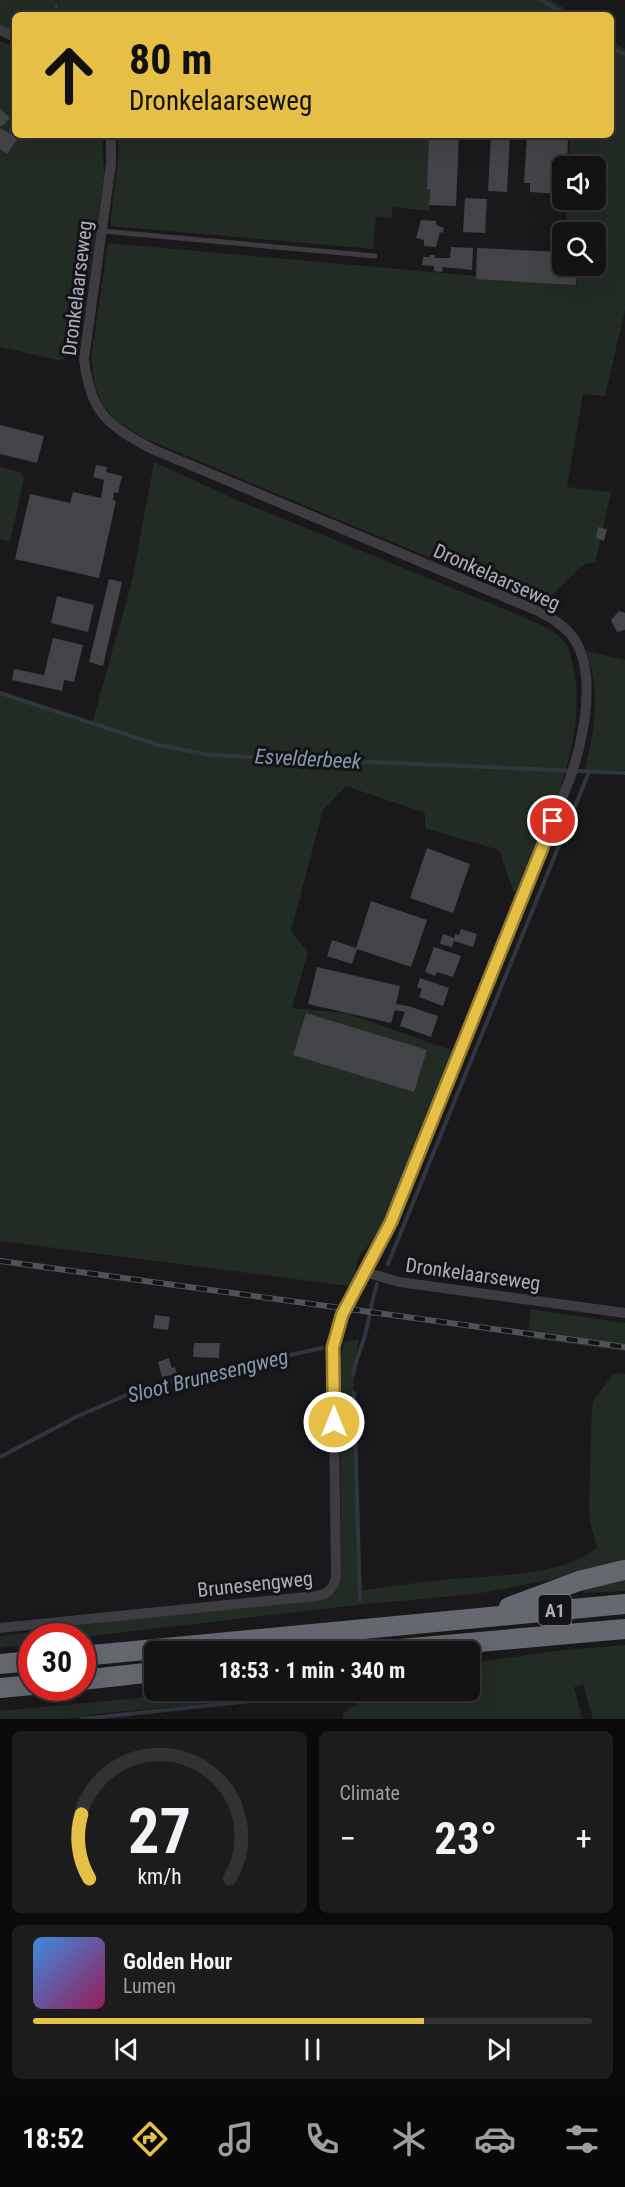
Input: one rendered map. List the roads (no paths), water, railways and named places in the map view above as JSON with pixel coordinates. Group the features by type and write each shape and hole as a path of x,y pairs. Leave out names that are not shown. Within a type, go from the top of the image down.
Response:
{"highway":[{"name":"A1","path":"484,1616 579,1581 625,1570"},
{"name":"A1","path":"96,1655 625,1604"},
{"name":"A1","path":"480,1642 625,1629"},
{"path":"0,1664 18,1662"},
{"path":"96,1678 144,1673"},
{"path":"0,1688 18,1686"}],"street":[{"name":"Dronkelaarseweg","path":"111,138 111,164 84,359 86,380 94,400 108,422 152,449 538,611 558,622 573,637 583,660 586,688 585,720 577,758 391,1222 365,1272 399,1282 625,1313"},
{"name":"Brunesengweg","path":"0,1628 316,1596 330,1590 335,1584 336,1576 333,1347 342,1315 365,1272"}],"lane":[{"path":"102,231 375,256"}],"waterway":[{"path":"541,0 561,12"},
{"path":"614,50 625,54"},
{"name":"Esvelderbeek","path":"0,693 158,745 211,755 625,773"},
{"path":"388,1264 589,772"},
{"path":"353,1375 377,1284"},
{"name":"Sloot Brunesengweg","path":"0,1457 78,1416 145,1387 322,1348"},
{"path":"354,1393 360,1600"},
{"path":"81,1719 252,1701"}],"railway":[{"path":"0,1261 625,1347"}]}
